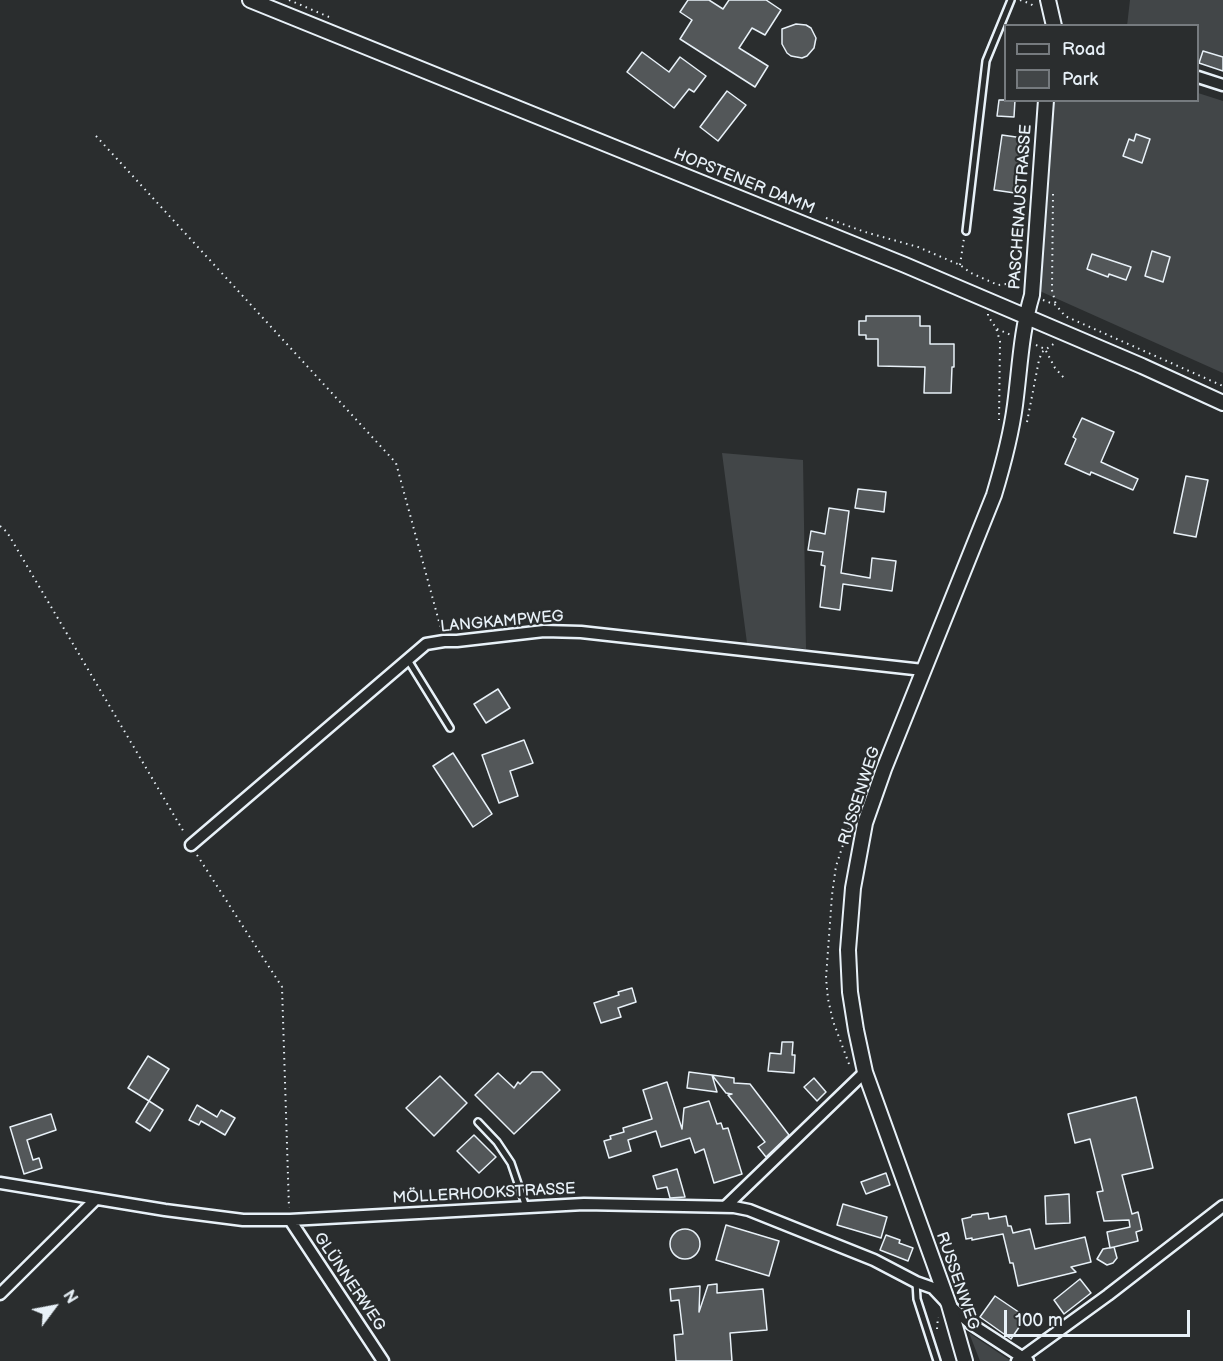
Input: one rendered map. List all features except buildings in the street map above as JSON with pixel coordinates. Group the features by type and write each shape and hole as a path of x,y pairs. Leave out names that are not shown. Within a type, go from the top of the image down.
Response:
{"street":[{"name":"HOPSTENER DAMM","path":"250,0 1026,316 1223,403"},
{"path":"1048,0 1054,24"},
{"path":"1199,79 1223,86"},
{"name":"PASCHENAUSTRASSE","path":"1026,316 1032,295 1046,102"},
{"name":"RUSSENWEG","path":"965,1361 949,1305 895,1159 860,1077 850,992 848,950 853,888 865,823 923,669 994,495 1007,451 1026,316"},
{"name":"LANGKAMPWEG","path":"191,845 426,644 544,631 581,632 923,669"},
{"path":"726,1206 860,1077"},
{"name":"MÖLLERHOOKSTRASSE","path":"0,1183 165,1210 243,1220 290,1220 584,1204 726,1206 749,1210 863,1256 933,1288 971,1324 1022,1360"},
{"path":"0,1294 96,1199"},
{"path":"1022,1360 1223,1206"},
{"name":"GLÜNNERWEG","path":"290,1220 383,1361"}],"lane":[{"path":"966,231 986,61 1011,0"},
{"path":"408,660 450,728"},
{"path":"478,1122 497,1142 512,1163 526,1207"},
{"path":"916,1282 916,1299 937,1361"}],"path":[{"path":"289,0 332,18"},
{"path":"1020,0 1035,8"},
{"path":"96,136 396,463 444,641"},
{"path":"1053,193 1052,290 1056,305 1065,316 1223,386"},
{"path":"824,217 865,232 918,247 998,285 1007,284 1056,305"},
{"path":"960,265 966,231"},
{"path":"992,302 988,316 996,328 1000,341 998,429"},
{"path":"1026,426 1039,360 1042,352 1055,343 1065,316"},
{"path":"0,526 7,532 191,845 282,987 290,1220"},
{"path":"853,816 836,866 826,978 833,1021 860,1077"},
{"path":"938,1315 938,1334"}],"green space":[{"path":"1130,0 1223,0 1223,71 1199,62 1199,24 1127,24"},
{"path":"1199,93 1223,101 1223,373 1024,284 1039,102 1199,102"},
{"path":"722,453 803,460 806,649 747,643"},
{"path":"969,1333 1011,1361 980,1361"}]}
